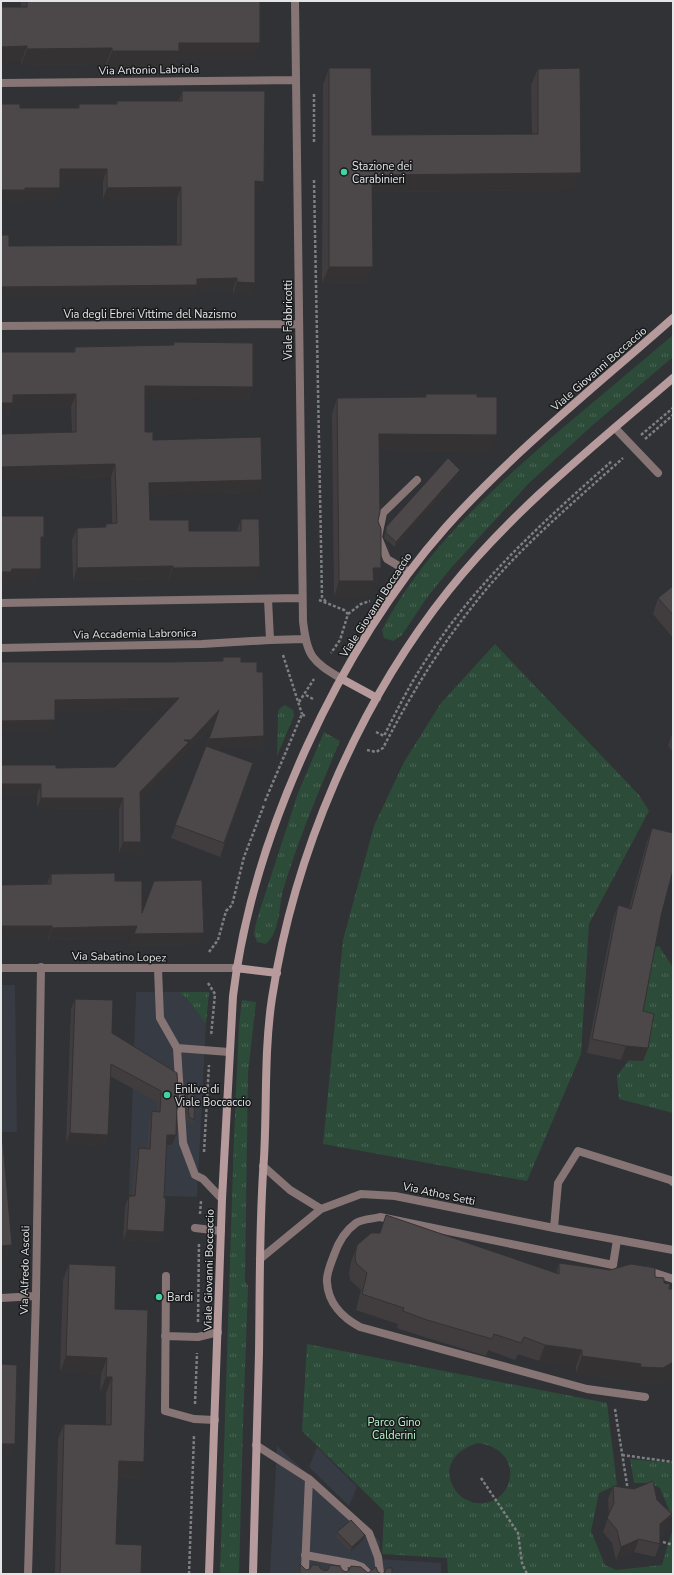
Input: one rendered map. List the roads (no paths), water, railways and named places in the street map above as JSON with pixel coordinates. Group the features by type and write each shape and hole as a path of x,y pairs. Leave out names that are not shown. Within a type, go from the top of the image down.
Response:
{"main road":[{"name":"Viale Giovanni Boccaccio","path":"209,1574 216,1420 222,1199 229,1052 236,968 255,892 284,800 319,724 342,679 409,572 447,526 498,475 673,318"},
{"path":"253,1574 260,1260 268,1035 277,973 300,876 308,852 353,742 377,698 430,616 476,558 532,501 673,378"},
{"path":"342,679 377,698"},
{"path":"236,968 277,973"}],"street":[{"name":"Viale Fabbricotti","path":"295,1 301,596 307,648 317,663 342,679"},
{"name":"Via Antonio Labriola","path":"1,83 296,80"},
{"name":"Via degli Ebrei Vittime del Nazismo","path":"1,326 299,324"},
{"path":"615,428 658,473"},
{"path":"409,572 387,559 378,537 383,513 416,480"},
{"path":"1,603 268,599 301,596"},
{"path":"268,599 270,640"},
{"name":"Via Accademia Labronica","path":"1,648 202,644 305,638"},
{"name":"Via Alfredo Ascoli","path":"28,1574 36,1296 41,967"},
{"name":"Via Sabatino Lopez","path":"1,968 236,968"},
{"path":"158,968 160,1018 177,1048 183,1144 195,1175 203,1179 222,1199"},
{"path":"177,1048 229,1052"},
{"path":"554,1228 558,1183 578,1151 673,1182"},
{"path":"263,1166 290,1190 321,1208"},
{"name":"Via Athos Setti","path":"260,1260 321,1208 361,1194 378,1193 673,1250"},
{"path":"617,1240 617,1266 380,1217 357,1222 344,1234 335,1253 326,1281 330,1295 336,1307 345,1319 360,1327 587,1389 645,1398"},
{"path":"197,1228 221,1231"},
{"path":"636,1269 651,1271 673,1279"},
{"path":"166,1276 165,1411 194,1419 216,1420"},
{"path":"1,1298 36,1296"},
{"path":"165,1336 198,1338 218,1332"},
{"path":"256,1445 310,1479 369,1533 378,1557 380,1572"},
{"path":"305,1569 310,1479"},
{"path":"305,1555 344,1566 355,1568 362,1567 366,1572"},
{"path":"323,1559 323,1570"}],"place":[{"name":"Stazione dei Carabinieri","path":"344,172"},
{"name":"Enilive di Viale Boccaccio","path":"167,1095"},
{"name":"Bardi","path":"159,1297"}],"park label":[{"name":"Parco Gino Calderini","path":"394,1428"}]}
